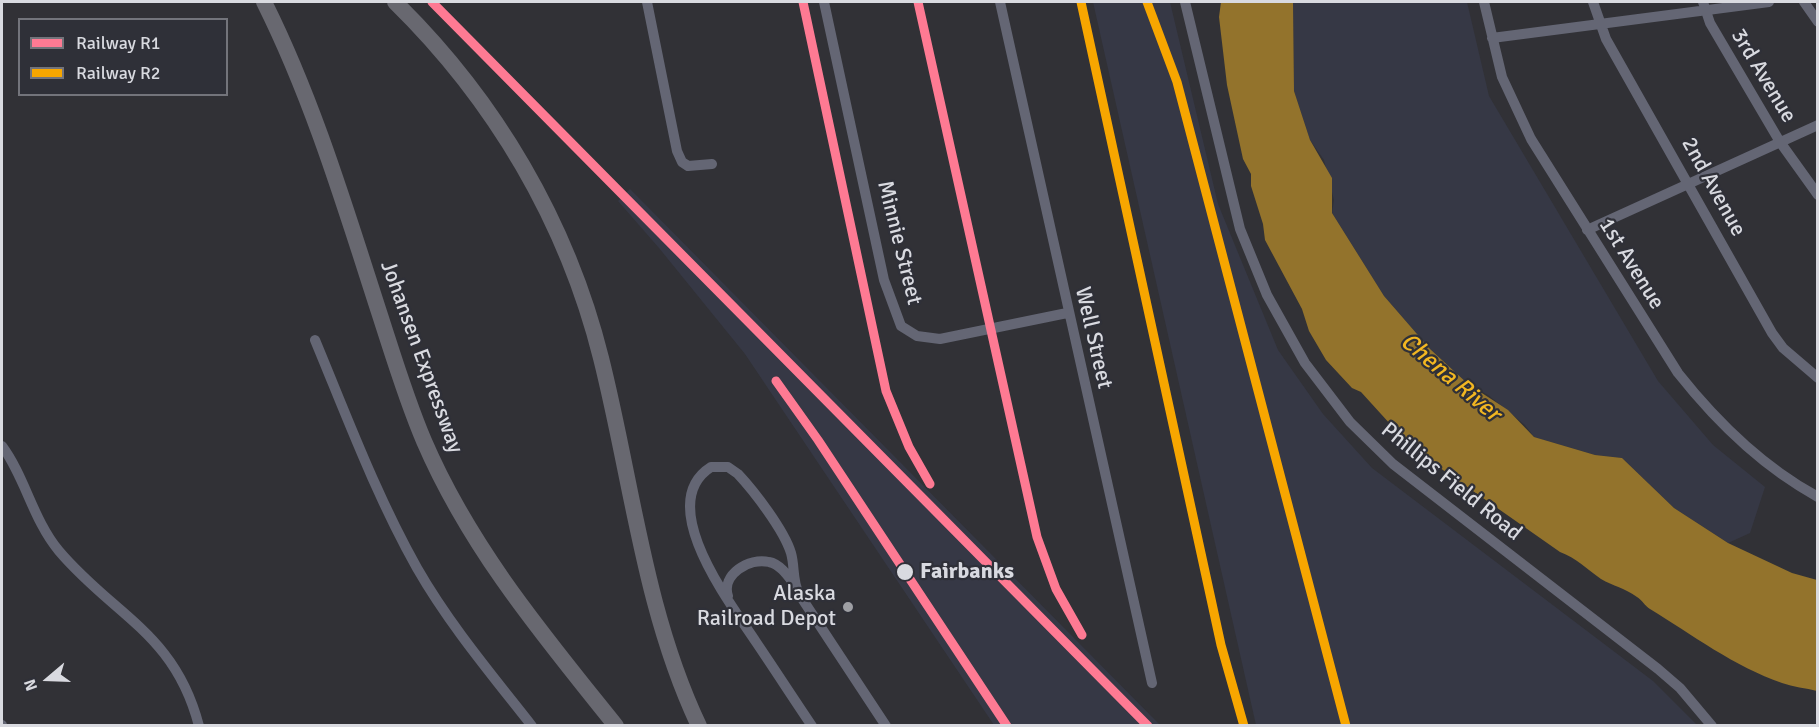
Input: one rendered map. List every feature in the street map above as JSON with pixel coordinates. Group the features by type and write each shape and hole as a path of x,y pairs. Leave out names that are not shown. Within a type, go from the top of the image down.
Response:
{"highway":[{"name":"Johansen Expressway","path":"264,2 301,86 334,174 410,406 438,473 477,544 499,577 616,726"},
{"path":"395,2 437,44 490,112 537,190 569,261 600,352 660,621 699,726"}],"street":[{"path":"647,2 677,151 682,162 688,166 711,164"},
{"name":"Minnie Street","path":"824,2 884,280 901,326 917,336 940,339 1067,313"},
{"name":"Well Street","path":"1000,2 1067,313 1152,683"},
{"name":"Phillips Field Road","path":"1185,2 1234,207 1249,253 1277,316 1322,387 1350,422 1393,464 1658,669 1680,688 1712,726"},
{"name":"1st Avenue","path":"1484,2 1502,77 1532,139 1643,321 1695,394 1759,457 1794,483 1818,496"},
{"name":"2nd Avenue","path":"1593,2 1600,25 1772,333 1783,348 1818,378"},
{"path":"1492,38 1600,25 1704,6 1770,2"},
{"path":"1804,2 1818,22"},
{"name":"3rd Avenue","path":"1704,6 1710,23 1780,142 1818,195"},
{"path":"1587,230 1818,125"},
{"path":"315,340 385,507 418,570 478,657 532,726"},
{"path":"2,446 35,514 58,550 165,652 189,692 199,726"},
{"path":"794,585 793,562 786,541 746,482 728,467 711,466 695,481 690,502 701,553 730,604 812,726"},
{"path":"730,604 727,592 728,579 737,571 754,563 776,564 794,585 886,726"}],"shaded area":[{"path":"1093,2 1170,2 1218,204 1278,350 1323,414 1372,468 1653,681 1697,725 1256,725"},
{"path":"1293,2 1467,2 1489,96 1658,381 1713,445 1765,487 1750,533 1728,543 1674,508 1622,458 1595,455 1534,437 1525,425 1488,395 1468,384 1430,349 1384,296 1332,213 1334,200 1324,160 1310,140 1294,91"},
{"path":"630,189 1160,725 994,725 745,354 618,201"}],"water":[{"name":"Chena River","path":"1221,2 1293,2 1294,91 1310,140 1332,178 1332,213 1384,296 1430,349 1468,384 1508,410 1534,437 1595,455 1622,458 1674,508 1728,543 1792,573 1817,580 1817,691 1782,683 1730,659 1650,609 1639,598 1601,579 1560,552 1423,456 1418,445 1401,436 1361,392 1352,388 1326,360 1309,331 1302,309 1265,240 1263,224 1251,186 1251,174 1243,159 1227,85 1219,17"}],"rail line":[{"name":"R1","path":"432,2 1148,726"},
{"name":"R1","path":"803,2 886,391 909,447 930,484"},
{"name":"R1","path":"918,2 1037,537 1056,589 1082,635"},
{"name":"R2","path":"1081,2 1221,645 1244,726"},
{"name":"R2","path":"1147,2 1177,82 1346,726"},
{"name":"R1","path":"776,381 818,440 1007,726"}],"place":[{"name":"Fairbanks","path":"905,572"},
{"name":"Alaska Railroad Depot","path":"848,607"}]}
